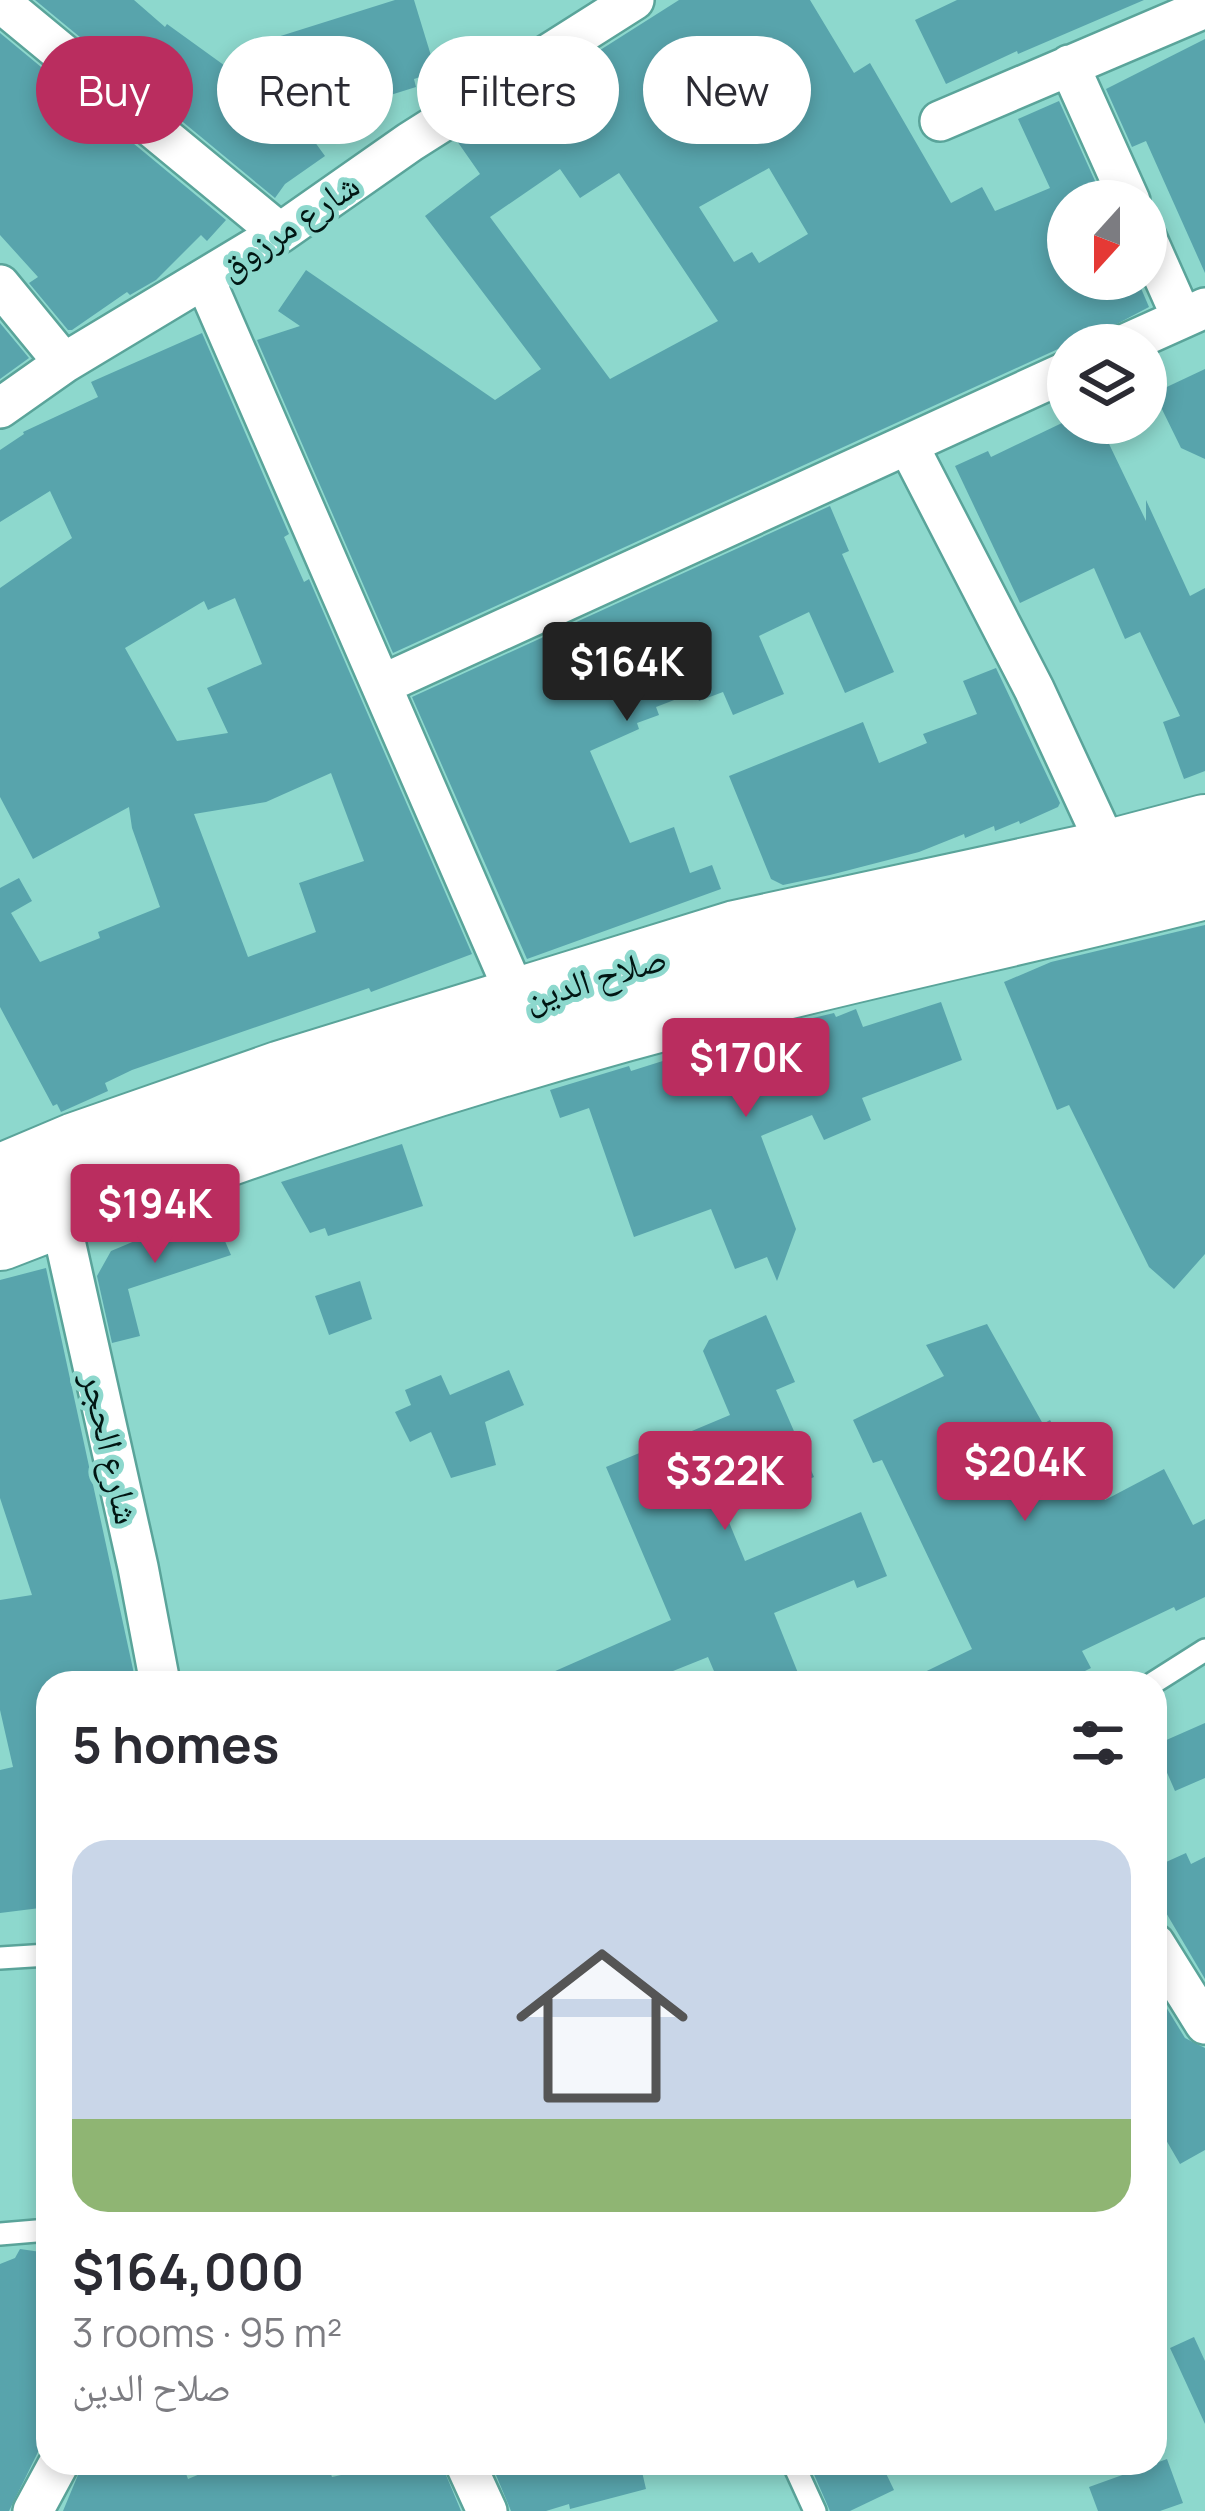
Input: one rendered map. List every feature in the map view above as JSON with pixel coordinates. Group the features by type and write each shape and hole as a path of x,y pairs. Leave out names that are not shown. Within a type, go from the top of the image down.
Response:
{"highway":[{"name":"صلاح الدين","path":"0,1178 76,1146 282,1074 736,934 1165,862"},
{"name":"صلاح الدين","path":"29,1225 308,1123 742,997 1165,862"}],"street":[{"name":"شارع مرزوق","path":"0,408 64,363 280,233 410,142 634,0"},
{"path":"0,2 280,233"},
{"path":"940,121 1205,8"},
{"path":"1069,64 1121,180"},
{"path":"1167,271 1193,313"},
{"path":"205,280 518,1000"},
{"path":"0,285 64,363"},
{"path":"382,685 1047,381"},
{"path":"908,446 1034,689 1165,862"},
{"name":"شارع الحجر","path":"29,1225 138,1567 158,1671"},
{"path":"1167,1963 1205,2024"},
{"path":"33,2511 52,2475"},
{"path":"470,2475 487,2511"}],"lane":[{"path":"1167,1674 1205,1650"},
{"path":"0,1958 36,1956"},
{"path":"0,2234 36,2231"},
{"path":"798,2475 815,2511"}],"building":[{"path":"35,0 134,0 165,27 184,36 79,36"},
{"path":"395,0 414,0 425,36 417,36 416,87 393,94 393,36 281,36"},
{"path":"679,0 810,0 854,73 870,63 951,203 982,187 995,211 1047,189 1047,300 1146,300 1149,307 1117,324 1047,324 1047,354 393,653 257,340 300,326 278,311 306,270 495,400 541,369 425,216 480,174 459,144 619,144 619,38","holes":["769,168 808,234 759,263 752,252 734,262 699,207","560,169 580,198 619,173 718,321 610,379 490,217"]},
{"path":"957,0 1144,0 946,84 915,20"},
{"path":"0,33 36,63 36,144 134,144 226,220 207,241 201,235 156,280 130,295 127,292 72,330 29,283 38,277 0,235"},
{"path":"1205,39 1205,273 1167,180 1146,141 1132,147 1106,89"},
{"path":"193,43 217,60 217,144 316,144 325,156 285,184 275,198 193,130"},
{"path":"1059,101 1095,180 1047,182 1018,119"},
{"path":"0,323 29,358 0,379"},
{"path":"202,333 289,534 284,537 304,582 309,579 472,954 132,1070 105,1083 108,1091 61,1112 57,1104 53,1106 0,1007 0,888 19,878 32,901 11,913 40,962 160,907 129,807 33,859 0,797 0,588 72,538 50,491 0,522 0,450 23,432 98,397 91,382","holes":["235,598 262,664 207,688 228,733 177,741 125,648 204,601 208,610","331,773 364,861 299,883 316,932 248,957 194,814 266,802"]},
{"path":"1205,369 1205,459 1181,448 1167,419 1167,387"},
{"path":"1047,430 1047,444 1109,444 1146,521 1146,500 1190,596 1205,588 1205,771 1184,779 1163,722 1180,716 1140,632 1125,639 1094,568 1020,603 955,466 988,451 991,457"},
{"path":"830,506 849,551 842,554 894,672 845,693 809,612 759,636 784,694 733,715 723,692 699,701 695,692 656,707 659,715 637,723 639,729 590,751 630,843 674,827 690,873 712,865 721,889 527,959 412,697"},
{"path":"996,668 1058,807 1020,824 995,831 994,826 965,838 964,834 919,852 830,875 783,885 771,879 729,776 863,722 879,763 927,743 923,734 977,714 963,681"},
{"path":"1205,925 1205,1254 1174,1289 1149,1267 1069,1105 1057,1110 1004,982 1051,962"},
{"path":"941,1002 962,1060 862,1098 871,1120 824,1140 812,1115 761,1136 796,1229 777,1281 767,1257 735,1269 711,1209 634,1237 589,1108 560,1118 550,1090 723,1042 794,1088 771,1028 856,1009 863,1027"},
{"path":"402,1144 423,1206 328,1236 325,1228 310,1233 281,1182"},
{"path":"211,1209 231,1255 128,1289 140,1336 112,1343 97,1276 111,1251"},
{"path":"46,1268 133,1671 36,1671 36,1908 0,1913 0,1770 13,1767 0,1710 0,1600 32,1595 0,1498 0,1280"},
{"path":"360,1281 372,1319 329,1335 315,1296"},
{"path":"766,1315 795,1382 776,1390 814,1477 726,1515 745,1561 861,1512 887,1576 857,1588 854,1580 774,1613 797,1671 714,1671 708,1657 673,1671 555,1671 671,1620 606,1467 730,1415 703,1351 709,1340"},
{"path":"987,1324 1043,1424 1050,1420 1091,1492 1099,1488 1105,1500 1164,1469 1193,1525 1205,1519 1205,1597 1082,1651 1091,1668 1085,1671 927,1671 972,1649 882,1460 873,1463 853,1420 944,1376 926,1345"},
{"path":"509,1370 524,1405 485,1422 496,1465 451,1478 431,1432 410,1442 395,1412 411,1405 405,1390 441,1375 450,1395"},
{"path":"1205,1723 1205,1778 1175,1791 1167,1773 1167,1740"},
{"path":"1186,1853 1191,1864 1205,1857 1205,1979 1167,1914 1167,1862"},
{"path":"1167,2009 1185,2038 1205,2048 1205,2150 1180,2164 1167,2142"},
{"path":"20,2249 36,2251 36,2456 9,2511 0,2511 0,2264 15,2258"},
{"path":"1194,2337 1205,2361 1205,2424 1170,2348"},
{"path":"1167,2459 1183,2503 1160,2511 1098,2511 1089,2487 1122,2475 1167,2475"},
{"path":"78,2475 186,2475 188,2479 198,2475 446,2475 461,2511 63,2511"},
{"path":"496,2475 643,2475 646,2489 570,2509 569,2504 546,2511 511,2511"},
{"path":"814,2475 887,2475 894,2490 850,2511 830,2511"}]}
